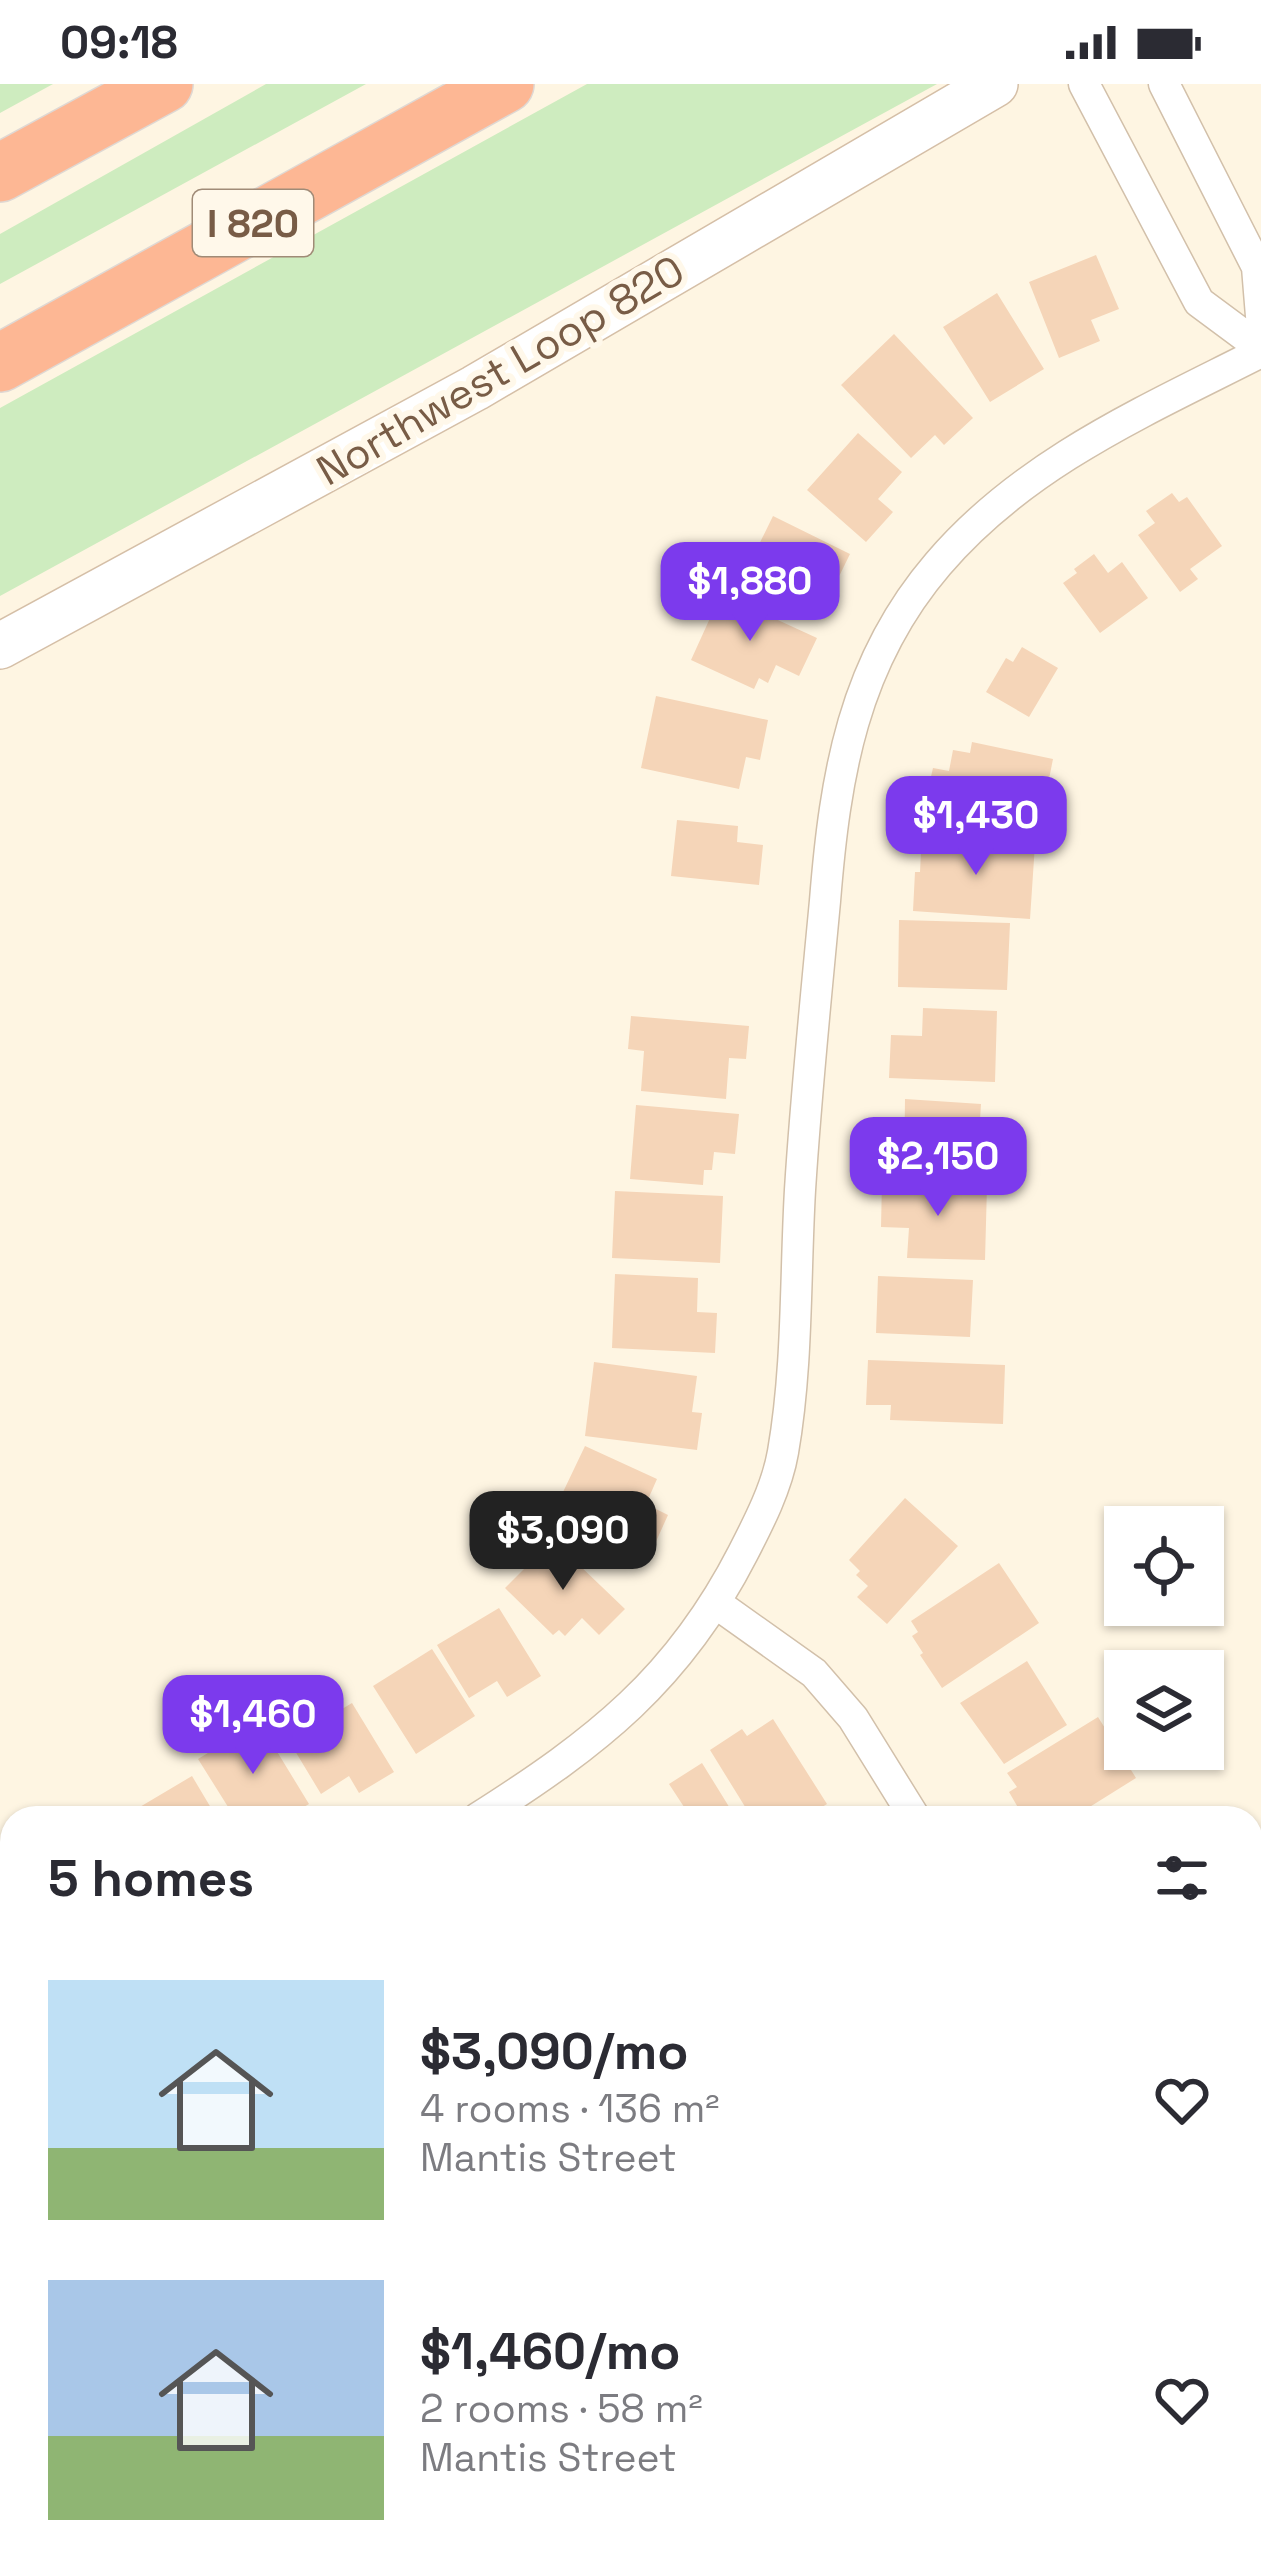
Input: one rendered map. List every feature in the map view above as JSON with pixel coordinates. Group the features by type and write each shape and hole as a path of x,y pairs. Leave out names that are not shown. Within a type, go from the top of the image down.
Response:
{"highway":[{"path":"0,173 164,84"},
{"name":"I 820","path":"0,363 505,84"}],"main road":[{"name":"Northwest Loop 820","path":"0,646 476,388 994,84"}],"street":[{"path":"497,1806 620,1717 677,1660 717,1604 759,1522 782,1456 793,1364 800,1189 833,802 854,710 889,634 937,565 998,504 1070,450 1261,350 1199,302 1084,84"},
{"path":"1164,84 1257,267 1261,316"},
{"path":"717,1604 814,1672 853,1718 908,1806"}],"green space":[{"path":"0,84 53,84 0,113"},
{"path":"266,84 366,84 0,284 0,234"},
{"path":"587,84 937,84 0,596 0,408"}],"building":[{"path":"1096,255 1119,309 1091,320 1100,341 1059,358 1029,282"},
{"path":"997,293 1044,369 990,402 943,327"},
{"path":"894,334 973,418 944,445 935,435 911,458 841,385"},
{"path":"858,433 902,472 878,499 893,512 866,542 807,490"},
{"path":"1172,493 1179,502 1187,497 1222,546 1190,569 1198,579 1180,592 1138,535 1155,523 1146,511"},
{"path":"773,516 850,554 824,607 747,569"},
{"path":"1094,554 1108,573 1122,562 1148,598 1100,633 1063,583"},
{"path":"721,594 817,638 799,676 776,665 768,683 759,678 754,689 691,660"},
{"path":"1022,647 1058,668 1029,717 986,692 1006,658 1013,662"},
{"path":"656,696 768,720 760,760 746,757 739,789 641,768"},
{"path":"972,742 1053,759 1038,834 923,810 933,768 949,771 953,750 970,753"},
{"path":"677,820 738,826 737,842 763,845 759,885 671,876"},
{"path":"929,837 1035,844 1030,919 913,911 915,872 920,872 921,852 928,853"},
{"path":"899,920 1010,923 1007,990 898,987"},
{"path":"923,1008 997,1011 995,1082 889,1078 891,1035 922,1036"},
{"path":"631,1016 749,1026 746,1059 729,1058 726,1099 641,1091 644,1051 628,1049"},
{"path":"905,1099 981,1104 976,1179 904,1175"},
{"path":"636,1105 739,1114 735,1154 714,1152 712,1170 704,1170 703,1185 630,1179"},
{"path":"882,1181 987,1186 985,1260 907,1258 909,1228 881,1227"},
{"path":"615,1191 723,1196 720,1263 612,1258"},
{"path":"615,1274 698,1278 697,1312 717,1313 715,1353 612,1348"},
{"path":"878,1276 973,1280 970,1337 876,1333"},
{"path":"868,1360 1005,1365 1003,1424 890,1420 891,1405 866,1405"},
{"path":"594,1362 697,1376 692,1412 702,1413 697,1450 585,1436"},
{"path":"585,1446 657,1479 646,1504 668,1515 649,1557 553,1513"},
{"path":"905,1498 958,1546 887,1624 857,1597 868,1586 849,1560"},
{"path":"553,1540 625,1609 599,1635 582,1618 565,1636 559,1630 553,1635 505,1588"},
{"path":"999,1563 1039,1623 942,1688 920,1655 912,1636 918,1632 911,1621"},
{"path":"499,1608 541,1676 507,1697 497,1681 469,1698 437,1645"},
{"path":"432,1649 475,1716 416,1754 373,1686"},
{"path":"1027,1661 1067,1725 1004,1764 960,1703"},
{"path":"352,1703 394,1772 359,1793 349,1776 321,1794 289,1741"},
{"path":"1098,1717 1104,1727 1104,1770 1131,1770 1136,1778 1091,1806 1017,1806 1009,1792 1017,1787 1007,1773"},
{"path":"773,1719 827,1804 745,1806 710,1750 742,1729 747,1736"},
{"path":"259,1722 309,1804 227,1806 198,1759"},
{"path":"702,1763 729,1806 683,1806 669,1784"},
{"path":"192,1776 210,1806 141,1806"}]}
